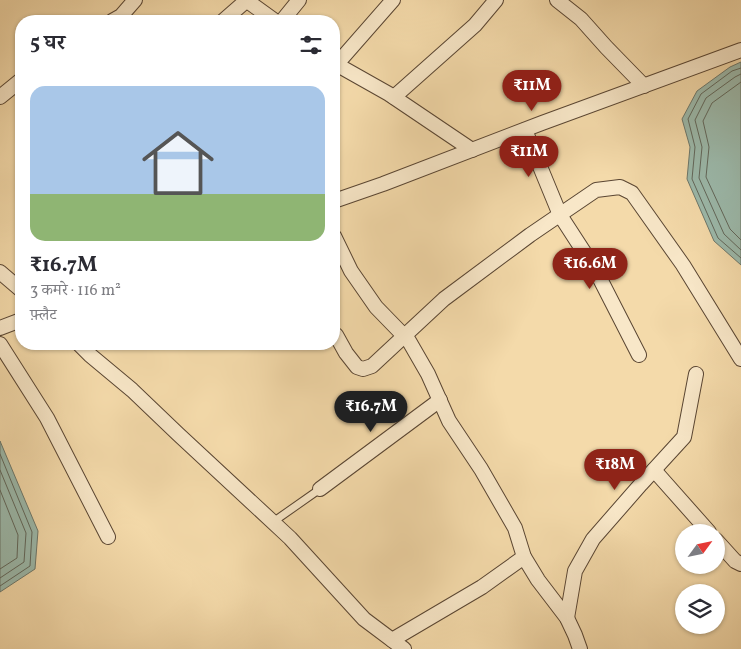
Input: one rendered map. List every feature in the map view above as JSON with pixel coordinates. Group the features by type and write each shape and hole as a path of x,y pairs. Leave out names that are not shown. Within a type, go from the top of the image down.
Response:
{"street":[{"path":"123,15 136,0"},
{"path":"230,15 247,0 267,15"},
{"path":"287,15 299,0"},
{"path":"340,58 393,0"},
{"path":"394,97 474,25 496,0"},
{"path":"557,0 581,19 644,86"},
{"path":"340,199 741,50"},
{"path":"340,67 394,97 472,150"},
{"path":"0,97 15,85"},
{"path":"525,130 560,215 595,269 639,355"},
{"path":"340,342 357,367 363,369 372,366 444,299 530,235 596,190 620,187 632,193 683,265 741,359"},
{"path":"340,248 351,271 376,307 409,341 428,374 449,421 481,469 515,528 524,557 538,580 567,618 580,649"},
{"path":"0,272 15,285"},
{"path":"0,328 15,322"},
{"path":"0,344 48,418 108,537"},
{"path":"85,350 132,390 274,522 364,619 404,649"},
{"path":"567,618 575,571 593,539 684,437 696,374"},
{"path":"320,489 440,400"},
{"path":"654,470 702,524"},
{"path":"725,550 735,561 741,564"},
{"path":"392,640 482,587 524,557"}],"lane":[{"path":"274,522 320,489"}],"water":[{"path":"741,62 741,265 714,241 687,179 690,147 682,119 697,91 730,67"},
{"path":"0,441 38,531 35,569 0,592"}]}
